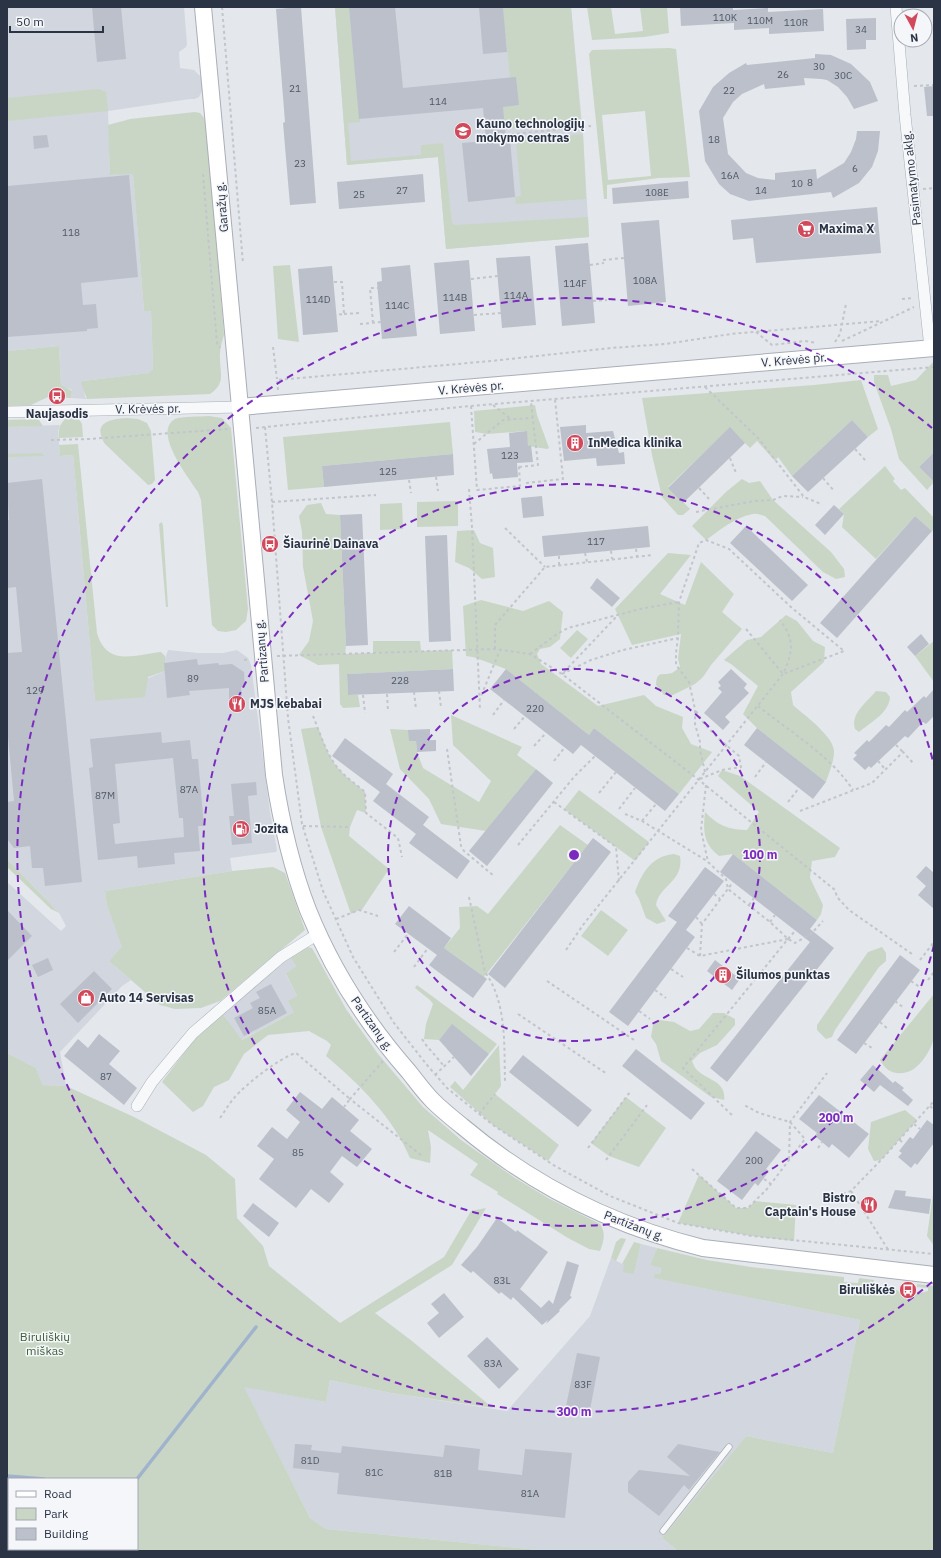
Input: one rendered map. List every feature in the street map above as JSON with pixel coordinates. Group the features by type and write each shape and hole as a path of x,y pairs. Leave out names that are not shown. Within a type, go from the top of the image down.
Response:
{"street":[{"name":"Garažų g.","path":"203,7 240,406"},
{"name":"Pasimatymo aklg.","path":"896,7 903,87 932,348"},
{"name":"V. Krėvės pr.","path":"7,412 279,404 932,348"},
{"name":"Partizanų g.","path":"240,406 274,775 281,817 298,883 318,934 345,984 368,1020 392,1053 433,1102 476,1138 498,1154 544,1185 635,1228 670,1240 703,1248 934,1275"},
{"path":"137,1106 152,1082 193,1033 281,957 318,934"}],"lane":[{"path":"663,1531 729,1447"}],"path":[{"path":"222,7 243,264"},
{"path":"903,87 934,85"},
{"path":"505,136 591,126"},
{"path":"203,174 217,342 222,352"},
{"path":"590,265 624,258"},
{"path":"471,280 498,276"},
{"path":"334,282 342,282 344,314"},
{"path":"373,323 370,288 378,288"},
{"path":"846,304 840,334 833,345 882,321 916,307 915,298"},
{"path":"593,301 607,300"},
{"path":"336,315 359,313"},
{"path":"474,315 501,313"},
{"path":"277,380 491,361 611,348 665,344 731,334 882,321"},
{"path":"360,324 381,322"},
{"path":"755,332 772,345 805,341 819,343"},
{"path":"273,347 279,404"},
{"path":"934,367 471,406 265,427 288,718 303,826 323,891 353,957 408,1042 447,1088 493,1125 555,1166 610,1196 678,1223 752,1236 889,1251 934,1254"},
{"path":"705,387 758,439 804,497"},
{"path":"526,483 563,479 555,399"},
{"path":"471,406 477,490 520,486 518,466 524,468 538,465 531,401"},
{"path":"492,405 512,420"},
{"path":"474,444 504,420 532,418"},
{"path":"51,440 90,439 228,429"},
{"path":"855,449 866,461"},
{"path":"730,458 736,473"},
{"path":"436,477 438,491"},
{"path":"823,478 834,491"},
{"path":"409,480 411,493"},
{"path":"699,488 709,498"},
{"path":"470,489 476,649 480,710"},
{"path":"272,502 376,495"},
{"path":"696,512 754,501 773,500 783,496 804,497 821,504"},
{"path":"505,528 545,567"},
{"path":"705,772 700,750 700,742 695,724 695,709 689,682 676,665 679,602 699,543 706,540 729,549 792,608 844,652 783,674"},
{"path":"636,549 638,556"},
{"path":"611,551 612,559"},
{"path":"585,554 587,562"},
{"path":"495,649 495,625 545,567 653,555"},
{"path":"559,556 560,565"},
{"path":"530,654 557,634 568,628 618,615 679,602"},
{"path":"562,674 618,615"},
{"path":"566,950 583,925 783,674 791,657 791,644 788,630 780,620"},
{"path":"746,629 783,674"},
{"path":"562,674 592,660 656,642 678,638"},
{"path":"244,660 284,656 476,649 495,649 530,654 562,674 706,785 835,890 837,897 848,910 912,954"},
{"path":"479,702 500,650"},
{"path":"439,691 441,707"},
{"path":"414,692 416,709"},
{"path":"387,694 388,711"},
{"path":"363,695 365,713"},
{"path":"493,715 504,700"},
{"path":"758,706 823,757 853,790"},
{"path":"695,709 703,722 739,756 741,767 722,770 699,780"},
{"path":"313,716 327,750 336,766 344,775 365,792 366,813 398,838 402,857"},
{"path":"514,729 525,716"},
{"path":"534,746 546,732"},
{"path":"896,745 914,764"},
{"path":"554,761 565,748"},
{"path":"447,749 461,846 464,852 494,876"},
{"path":"800,811 872,783 903,752"},
{"path":"518,845 574,777 595,756"},
{"path":"878,761 886,769"},
{"path":"755,777 766,762"},
{"path":"599,793 616,772"},
{"path":"706,785 701,830 708,862"},
{"path":"619,809 636,788"},
{"path":"788,802 799,788"},
{"path":"554,802 616,847 619,881"},
{"path":"642,821 656,804"},
{"path":"625,814 642,821 708,862 726,879 728,889 770,922 788,939 795,943 811,934 823,921"},
{"path":"303,826 350,827"},
{"path":"700,956 702,924 733,882"},
{"path":"714,894 720,899"},
{"path":"470,897 485,972 492,982 503,1019 505,1081"},
{"path":"749,906 754,898"},
{"path":"335,919 359,910 378,916"},
{"path":"770,922 775,915"},
{"path":"696,917 702,924"},
{"path":"734,1117 683,1068 795,931"},
{"path":"394,952 408,934"},
{"path":"687,948 700,956 788,939"},
{"path":"920,960 934,942"},
{"path":"414,968 428,948"},
{"path":"671,969 683,977"},
{"path":"928,980 934,972"},
{"path":"547,981 634,1040"},
{"path":"911,981 921,988"},
{"path":"655,990 666,998"},
{"path":"896,1001 904,1008"},
{"path":"640,1011 650,1019"},
{"path":"518,1014 607,1074"},
{"path":"880,1022 888,1029"},
{"path":"422,1039 444,1066"},
{"path":"864,1043 872,1048"},
{"path":"220,1118 235,1097 256,1078 288,1055 296,1053 350,1099 421,1155"},
{"path":"344,1107 381,1063 392,1053"},
{"path":"435,1075 454,1057"},
{"path":"789,1159 790,1122 827,1072"},
{"path":"588,1148 630,1092"},
{"path":"479,1114 495,1094"},
{"path":"843,1194 851,1191 900,1140 934,1101"},
{"path":"606,1160 648,1105"},
{"path":"692,1169 736,1208 748,1208 771,1184 805,1138 790,1122 759,1113 744,1105"},
{"path":"930,1106 934,1110"},
{"path":"914,1124 920,1129"},
{"path":"900,1140 904,1144"},
{"path":"818,1148 822,1142"},
{"path":"764,1179 771,1184"},
{"path":"851,1191 889,1251"}],"shaded area":[{"path":"7,7 184,7 187,44 186,47 179,52 180,68 194,70 202,78 203,89 199,97 195,99 108,111 110,175 133,173 144,311 151,311 153,369 150,373 83,381 85,397 87,399 71,398 72,390 61,386 59,346 7,351"},
{"name":"Kauno technologijų mokymo centras","path":"335,7 571,7 583,134 589,237 446,249 438,157 347,165"},
{"path":"60,425 58,431 60,456 73,455 95,701 165,671 164,661 168,650 198,653 223,653 237,650 248,658 251,665 270,812 277,850 276,852 230,858 232,871 105,891 107,905 123,947 109,961 131,980 122,986 60,1052 66,1086 41,1085 36,1068 7,1053 7,882 61,931 66,926 59,913 7,859 7,427"},
{"path":"290,957 296,966 286,975 297,996 294,1012 241,1040 222,1013"},
{"path":"641,1244 657,1248 650,1265 661,1267 660,1274 655,1273 655,1278 860,1320 833,1453 746,1436 662,1538 678,1551 549,1551 326,1529 310,1518 243,1386 326,1402 330,1380 391,1393 507,1411 590,1316 611,1258 624,1265 634,1274"}],"green space":[{"path":"335,7 349,7 360,122 348,123 351,161 421,155 421,145 443,143 452,223 455,225 588,217 589,237 446,249 438,157 347,165"},
{"path":"503,7 571,7 581,122 505,129 503,107 519,105 516,78 510,78"},
{"path":"587,7 611,7 615,34 643,31 640,7 667,7 669,33 644,37 592,40"},
{"path":"676,49 690,177 658,178 607,185 607,199 604,199 589,54 592,50","holes":["645,111 651,176 608,180 602,115"]},
{"path":"99,89 106,92 108,111 7,121 7,98"},
{"path":"195,112 200,113 204,118 207,128 224,335 220,352 221,376 219,386 210,394 87,399 81,383 83,381 149,373 153,369 151,311 144,311 133,174 110,175 108,125 130,119"},
{"path":"583,134 586,199 516,204 515,197 521,196 516,140"},
{"path":"290,265 299,342 278,339 273,266"},
{"path":"59,346 61,385 72,391 71,398 48,397 31,405 7,406 7,351"},
{"path":"934,361 934,452 919,467 934,482 927,490 899,459 891,429 874,382 874,375 888,375 891,386 916,380"},
{"path":"861,380 878,429 868,437 852,420 792,476 778,457 775,461 757,441 750,448 730,428 668,487 690,509 683,515 678,515 662,497 652,455 642,398"},
{"path":"535,405 549,448 547,449 528,446 526,431 487,434 475,432 474,411"},
{"path":"209,416 222,418 231,428 248,609 246,621 236,630 226,632 218,631 212,625 201,500 198,492 174,455 168,434 169,425 175,419"},
{"path":"72,417 79,419 82,424 83,437 59,438 61,424 65,419"},
{"path":"127,418 138,419 147,423 151,431 155,480 152,484 148,485 105,444 101,437 100,431 104,424 109,421"},
{"path":"7,420 39,420 43,426 7,427"},
{"path":"450,422 453,454 322,466 324,487 288,490 283,437"},
{"path":"78,444 97,633 107,651 115,655 132,656 161,652 165,656 165,671 148,677 145,697 95,701 73,455 60,456 59,445"},
{"path":"42,453 44,456 7,457 7,454"},
{"path":"885,466 895,479 893,481 901,490 905,488 934,518 934,529 932,531 915,516 876,559 842,527 844,514 839,509"},
{"path":"742,479 749,483 760,481 773,500 831,552 844,569 845,577 836,579 823,572 765,516 754,514 740,518 728,524 706,540 692,526 727,491"},
{"path":"458,501 458,526 417,527 417,502"},
{"path":"321,503 326,514 340,515 346,646 345,654 373,653 373,641 420,641 421,651 452,650 453,669 347,674 348,695 358,695 360,707 343,708 340,704 339,664 318,665 299,655 309,641 313,621 303,567 302,532 299,516 307,505"},
{"path":"402,503 403,529 380,530 380,504"},
{"path":"162,522 168,607 166,607 159,524"},
{"path":"474,530 480,543 493,548 495,577 482,579 469,568 455,562 457,531"},
{"path":"668,553 691,555 660,594 685,605 701,562 734,594 722,612 742,629 711,665 703,677 695,684 673,695 664,695 656,685 657,677 660,674 672,673 680,667 678,659 681,634 632,645 615,609"},
{"path":"481,600 523,611 549,601 563,612 560,639 550,647 540,649 537,654 541,664 598,706 644,695 656,706 683,717 682,728 691,744 712,752 679,794 594,728 589,735 506,669 473,657 466,656 463,606"},
{"path":"786,615 797,621 813,641 825,647 824,662 791,692 793,705 824,733 833,746 833,759 826,782 757,728 743,714 758,686 724,660 747,640 761,637"},
{"path":"577,630 588,639 571,658 560,648"},
{"path":"934,641 934,682 915,656"},
{"path":"876,691 886,692 890,697 889,703 879,717 859,732 855,729 854,724 857,713"},
{"path":"451,715 522,747 517,755 536,769 486,831 441,824 429,799 400,769 390,729 408,730 416,741 417,752 423,768 479,802 491,781 453,745"},
{"path":"318,727 326,748 334,763 343,774 365,792 366,813 357,810 350,827 349,836 389,869 361,911 359,910 351,914 321,827 301,729"},
{"path":"722,770 740,776 840,848 835,857 812,861 810,878 823,905 821,914 817,920 733,854 719,856 710,847 704,831 705,812 724,826 747,830 759,812 718,776"},
{"path":"579,790 649,842 635,861 564,809"},
{"path":"560,825 588,845 484,977 444,948 460,928 459,907 477,906 488,914"},
{"path":"674,854 680,856 680,865 675,878 658,898 656,905 666,921 657,924 646,918 635,892 641,878 649,866 666,855"},
{"path":"7,859 59,913 51,909 7,867"},
{"path":"273,867 285,873 305,930 220,1001 201,1008 175,1009 160,1005 109,961 122,947 107,905 105,891 232,871"},
{"path":"601,910 628,930 608,956 581,936"},
{"path":"303,946 312,948 346,1009 378,1054 423,1107 461,1140 515,1178 548,1198 600,1224 604,1237 600,1251 589,1249 568,1238 497,1194 498,1192 470,1175 478,1164 428,1130 431,1147 430,1163 410,1158 403,1143 385,1115 351,1078 326,1056 331,1045 327,1041 309,1031 268,1035 244,1054 229,1080 214,1087 203,1106 193,1112 162,1082 193,1041 222,1013 242,1040 294,1012 288,1001 297,996 286,974 296,966 290,957"},
{"path":"882,947 886,953 886,961 879,967 835,1030 832,1037 826,1039 817,1030 817,1025 868,952"},
{"path":"417,985 497,1044 489,1054 452,1025 439,1040 424,1039 426,1024 433,1004 415,988"},
{"path":"934,994 934,1037 929,1051 918,1066 908,1072 895,1073 889,1071 880,1060"},
{"path":"713,1013 724,1013 735,1019 735,1025 717,1045 700,1053 692,1061 695,1068 700,1073 719,1085 724,1094 724,1100 711,1097 661,1061 656,1044 651,1037 653,1025 659,1020 674,1022 690,1031 699,1029"},
{"path":"499,1045 501,1086 495,1094 559,1145 548,1161 493,1125 450,1087 455,1081 463,1090"},
{"name":"Biruliškių miškas","path":"7,1053 36,1068 42,1085 66,1086 134,1117 206,1155 235,1179 237,1218 263,1246 269,1266 340,1323 444,1257 471,1211 486,1208 452,1265 375,1313 412,1341 493,1408 391,1393 330,1380 326,1402 244,1387 310,1518 326,1529 549,1551 126,1550 138,1550 138,1478 8,1478 7,1539"},
{"path":"626,1097 666,1128 639,1167 609,1156 591,1143"},
{"path":"905,1110 917,1120 881,1160 874,1161 868,1149 871,1122"},
{"path":"699,1175 736,1208 748,1208 755,1201 796,1205 794,1241 752,1236 678,1223"},
{"path":"934,1187 934,1246 927,1236"},
{"path":"621,1238 626,1239 616,1261 611,1258 616,1242"},
{"path":"634,1242 641,1244 634,1274 623,1272 624,1265 622,1264"},
{"path":"657,1248 707,1260 751,1267 844,1277 844,1282 858,1283 859,1278 874,1280 874,1285 891,1287 902,1293 911,1295 928,1291 928,1288 917,1287 917,1284 934,1286 934,1551 678,1551 662,1538 746,1436 833,1453 860,1320 654,1278 655,1273 660,1274 661,1268 650,1265"}],"building":[{"path":"92,7 121,7 126,59 97,62"},
{"path":"301,7 316,203 290,205 276,9"},
{"path":"349,7 395,7 403,88 516,77 519,105 503,107 506,139 510,139 515,197 468,202 462,143 486,141 483,108 359,119"},
{"path":"479,7 503,7 507,52 483,54"},
{"path":"680,7 733,7 733,10 768,8 768,12 823,9 824,31 769,34 769,28 734,30 734,23 681,26"},
{"path":"876,18 876,40 866,40 866,49 847,50 846,19"},
{"path":"815,54 831,55 851,64 870,82 878,101 854,109 847,97 838,87 827,80 821,79 804,78 805,85 765,89 764,84 742,94 733,102 723,118 728,154 746,173 758,178 775,180 775,173 816,169 817,179 844,163 851,152 856,139 857,131 880,131 878,151 872,167 859,183 833,198 831,192 749,201 730,194 719,184 705,161 699,111 713,87 729,73 746,63 747,65 815,58"},
{"path":"934,86 934,116 927,116 924,87"},
{"path":"47,135 49,147 34,149 33,136"},
{"path":"423,174 425,202 339,209 337,182"},
{"path":"129,175 138,277 81,283 83,305 96,304 98,328 87,329 87,331 7,337 7,186"},
{"path":"688,181 689,198 613,204 612,188"},
{"name":"Maxima X","path":"877,207 881,253 756,263 753,238 733,240 731,220"},
{"path":"659,220 666,302 628,306 621,223"},
{"path":"588,243 595,323 562,326 555,246"},
{"path":"530,256 536,325 502,328 496,258"},
{"path":"469,260 475,331 440,334 434,263"},
{"path":"410,265 417,336 382,339 377,282 382,281 381,268"},
{"path":"332,266 338,332 303,335 298,269"},
{"path":"852,420 868,437 808,492 792,476"},
{"path":"586,425 586,433 613,431 619,453 624,452 625,464 597,466 596,458 564,461 560,427"},
{"path":"730,427 745,443 683,503 668,488"},
{"path":"527,431 528,446 531,445 533,462 517,463 518,477 493,479 492,473 490,474 487,449 510,447 509,433"},
{"path":"934,452 934,482 919,467"},
{"path":"453,454 454,475 324,487 322,466"},
{"path":"42,479 82,882 45,886 43,868 32,868 30,846 14,848 7,839 7,802 14,801 7,726 7,653 22,652 16,587 7,588 7,520 9,520 7,483"},
{"path":"542,496 544,516 523,518 521,498"},
{"path":"834,505 844,514 825,535 815,525"},
{"path":"362,514 368,645 346,646 340,515"},
{"path":"915,516 932,531 837,638 820,623"},
{"path":"648,526 650,547 544,557 542,536"},
{"path":"746,526 808,585 792,601 730,543"},
{"path":"447,535 451,641 429,642 425,536"},
{"path":"597,578 620,598 612,607 590,588"},
{"path":"921,634 929,644 915,656 907,647"},
{"path":"197,659 198,665 218,663 219,665 232,664 244,672 245,687 241,687 243,706 232,707 231,702 229,702 229,688 189,691 190,695 167,698 164,663"},
{"path":"453,669 454,691 348,695 347,674"},
{"path":"506,669 589,735 594,728 679,794 665,811 581,745 573,754 490,689"},
{"path":"731,669 747,684 744,688 749,693 725,717 730,722 723,730 704,713 722,692 718,688 721,686 718,682"},
{"path":"934,689 934,716 926,724 923,722 908,738 905,736 871,768 869,766 865,770 853,759 857,755 854,753 867,740 869,742 886,725 889,727 905,710 907,712 924,696 926,698"},
{"path":"757,728 826,782 813,799 744,745"},
{"path":"430,729 430,740 436,740 436,751 417,752 416,741 409,741 408,730"},
{"path":"161,732 162,743 190,740 192,759 198,759 204,826 198,826 200,851 174,853 175,864 138,868 137,856 98,860 89,768 93,767 90,739","holes":["173,758 179,818 183,818 184,837 115,844 113,824 120,823 115,764"]},
{"path":"345,738 393,774 386,784 429,817 423,825 470,861 457,879 409,843 416,834 373,801 380,792 332,756"},
{"path":"536,769 553,783 487,866 469,851"},
{"path":"256,782 257,795 248,796 252,843 232,845 229,816 234,816 231,784"},
{"path":"593,838 611,852 505,988 488,974"},
{"path":"733,854 817,920 810,929 834,948 727,1082 710,1068 810,942 720,872"},
{"path":"926,866 934,873 934,909 918,895 926,886 916,877"},
{"path":"705,867 724,881 686,930 695,937 628,1026 609,1012 677,922 668,916"},
{"path":"409,906 451,938 444,948 487,979 473,998 429,965 437,955 395,924"},
{"path":"7,910 32,936 7,961"},
{"path":"900,955 920,970 856,1054 837,1040"},
{"path":"48,958 53,970 38,977 32,965"},
{"name":"Šilumos punktas","path":"715,960 740,979 732,990 707,971"},
{"path":"94,971 112,989 78,1023 60,1004"},
{"path":"271,984 287,1013 244,1036 234,1018 253,1008 250,1003 260,998 256,992"},
{"path":"452,1024 489,1054 471,1076 439,1040"},
{"path":"99,1034 120,1051 109,1064 137,1088 124,1105 64,1056 78,1039 88,1048"},
{"path":"636,1049 705,1103 691,1120 622,1066"},
{"path":"523,1055 592,1110 578,1127 509,1072"},
{"path":"873,1065 893,1083 895,1081 904,1088 902,1090 913,1100 908,1106 880,1085 874,1092 860,1080"},
{"path":"300,1092 322,1109 332,1097 359,1120 350,1131 372,1149 357,1167 342,1156 330,1172 344,1184 329,1203 311,1189 296,1208 259,1179 274,1159 257,1146 272,1127 287,1139 300,1122 286,1110"},
{"path":"819,1095 869,1134 849,1158 832,1144 829,1148 815,1136 817,1133 799,1119"},
{"path":"927,1120 934,1125 934,1143 917,1165 915,1163 911,1168 898,1157 902,1153 899,1151 910,1137 913,1139"},
{"path":"756,1131 781,1150 766,1169 769,1171 758,1186 755,1183 742,1200 717,1181"},
{"path":"895,1190 906,1191 905,1196 931,1199 929,1214 888,1208"},
{"path":"253,1203 279,1223 269,1237 243,1216"},
{"path":"497,1218 548,1252 520,1289 541,1308 549,1300 553,1304 567,1261 579,1265 570,1296 572,1297 546,1324 548,1320 542,1325 513,1297 511,1300 501,1292 499,1294 473,1271 471,1273 461,1265 477,1247"},
{"path":"444,1293 464,1317 439,1338 427,1323 439,1313 431,1304"},
{"path":"487,1337 519,1369 499,1389 467,1356"},
{"path":"577,1353 600,1357 589,1415 565,1411"},
{"path":"295,1444 312,1445 311,1450 341,1453 342,1446 443,1457 445,1445 480,1449 478,1470 522,1475 525,1449 572,1453 565,1518 337,1494 339,1473 293,1468"},
{"path":"678,1444 720,1452 689,1490 684,1485 659,1516 628,1492 628,1482 639,1470 690,1476 667,1457"}],"waterway":[{"path":"138,1478 256,1327"},
{"path":"7,1476 32,1478"}],"place":[{"name":"Kauno technologijų mokymo centras","path":"463,131"},
{"name":"Maxima X","path":"806,229"},
{"name":"Naujasodis","path":"57,396"},
{"name":"InMedica klinika","path":"575,443"},
{"name":"Šiaurinė Dainava","path":"270,544"},
{"name":"MJS kebabai","path":"237,704"},
{"name":"Jozita","path":"241,829"},
{"name":"Šilumos punktas","path":"723,975"},
{"name":"Auto 14 Servisas","path":"86,998"},
{"name":"Bistro Captain's House","path":"869,1205"},
{"name":"Biruliškės","path":"908,1290"}]}
